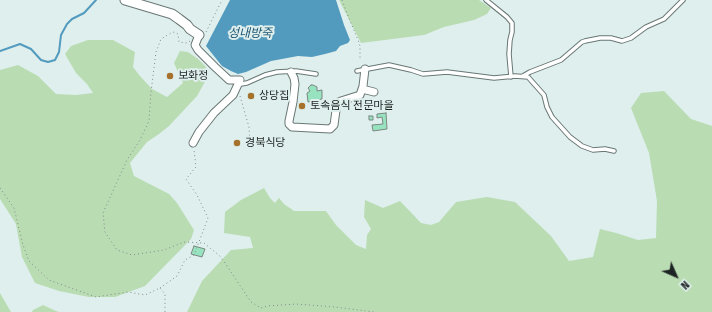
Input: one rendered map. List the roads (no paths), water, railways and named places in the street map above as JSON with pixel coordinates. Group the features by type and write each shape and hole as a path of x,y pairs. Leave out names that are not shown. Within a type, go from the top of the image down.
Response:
{"street":[{"path":"125,0 172,14 187,24 190,29 202,33 195,45 198,50 229,80 240,80 233,95 214,113 199,132 193,143"},
{"path":"291,72 295,84 289,124 292,127 330,128 334,124 338,103 360,95 364,80 361,70"},
{"path":"362,89 374,92"}],"lane":[{"path":"486,0 512,23 509,54 511,77"},
{"path":"523,76 561,60 582,42 600,38 622,41 631,38 646,27 664,19 683,0"},
{"path":"361,70 389,65 423,74 447,72 494,78 528,77 544,95 549,112 570,137 582,146 593,150 606,149 614,151"},
{"path":"240,80 241,84 277,72 296,71 316,74"}],"water":[{"name":"성내방죽","path":"230,0 336,0 350,40 348,43 340,46 336,51 312,57 298,56 271,61 238,74 222,66 206,46"}],"waterway":[{"path":"0,51 20,44 31,49 41,60 48,62 55,60 59,52 61,35 67,24 72,19 84,13 96,0"}],"place":[{"name":"보화정","path":"170,76"},
{"name":"상당집","path":"251,96"},
{"name":"토속음식 전문마을","path":"302,106"},
{"name":"경북식당","path":"237,143"}]}
